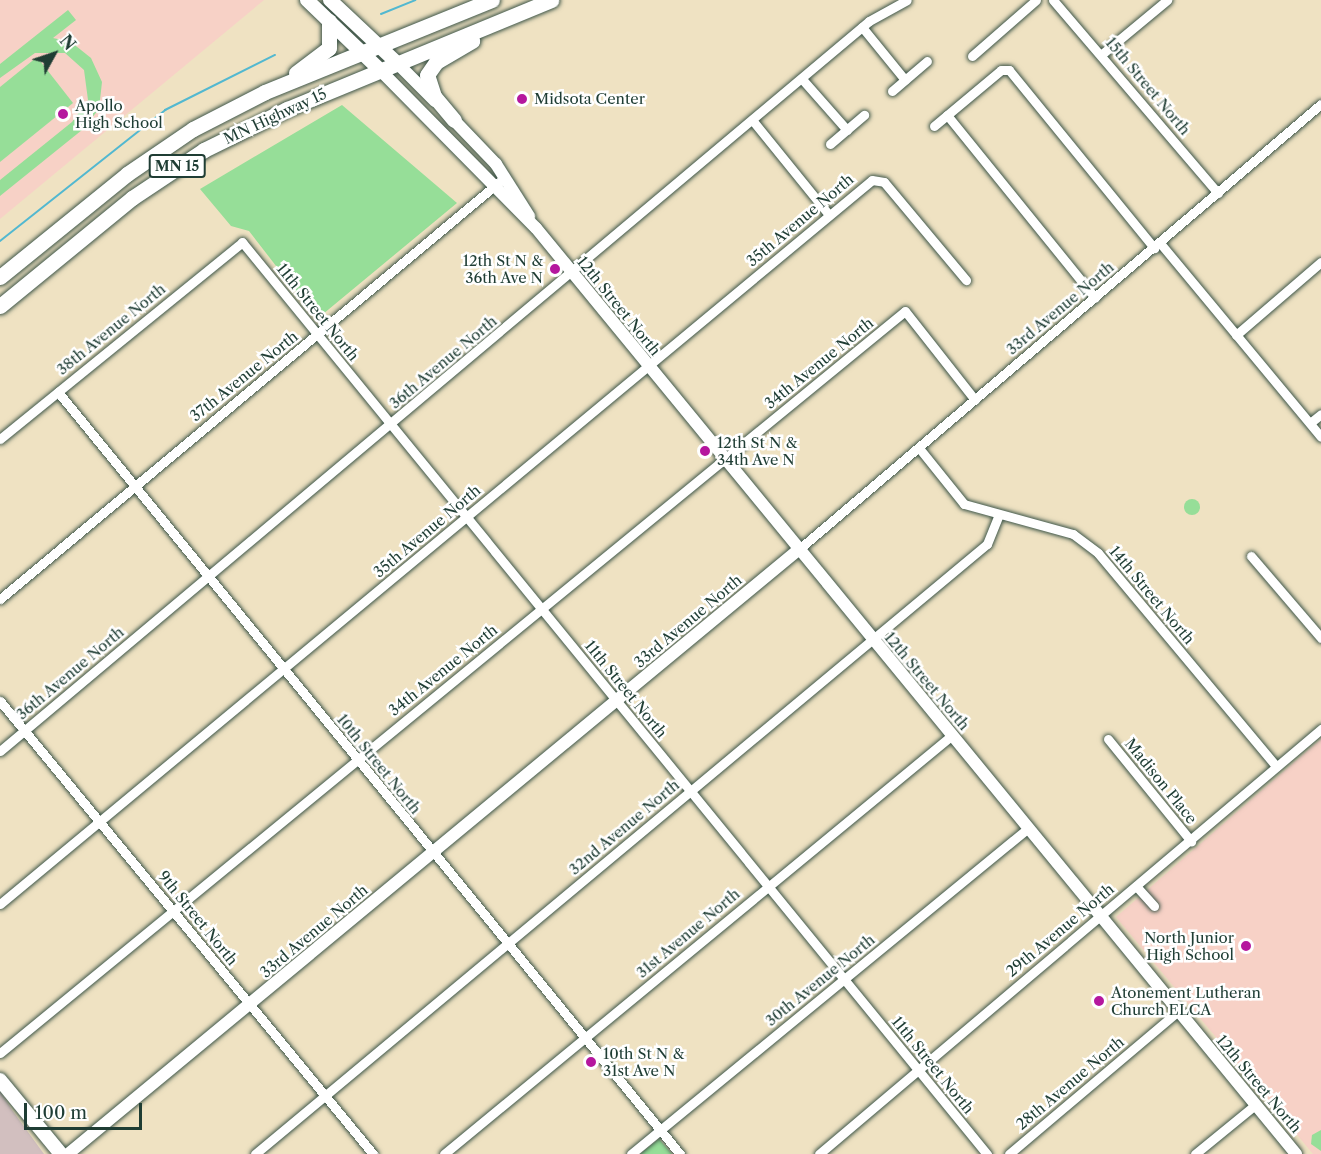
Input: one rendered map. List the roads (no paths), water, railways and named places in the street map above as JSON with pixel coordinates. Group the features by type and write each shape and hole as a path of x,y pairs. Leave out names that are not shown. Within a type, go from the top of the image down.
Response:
{"highway":[{"name":"MN Highway 15","path":"0,278 149,157 265,92 492,0"},
{"name":"MN Highway 15","path":"0,306 179,165 256,122 551,0"},
{"path":"454,120 430,87 430,69 444,57 556,0"},
{"path":"265,92 325,54 331,42 329,21"}],"main road":[{"name":"12th Street North","path":"307,0 380,70"},
{"path":"330,0 397,63"},
{"path":"0,1080 61,1154"}],"street":[{"name":"36th Avenue North","path":"0,751 753,121 862,27 907,0"},
{"path":"972,56 1036,0"},
{"name":"15th Street North","path":"1053,0 1102,54 1218,193"},
{"path":"1102,54 1167,0"},
{"path":"862,27 905,80"},
{"path":"892,91 927,61"},
{"name":"12th Street North","path":"397,63 454,120 506,177 536,228"},
{"name":"12th Street North","path":"380,70 536,228 647,368 1296,1154"},
{"path":"934,126 1001,70 1009,70 1321,437"},
{"path":"802,79 847,130"},
{"name":"33rd Avenue North","path":"68,1154 798,550 1321,104"},
{"path":"830,144 864,115"},
{"path":"947,115 1095,298"},
{"path":"753,121 829,215"},
{"name":"37th Avenue North","path":"0,598 506,177"},
{"name":"35th Avenue North","path":"0,904 872,180 884,182 966,280"},
{"name":"11th Street North","path":"242,242 987,1154"},
{"name":"38th Avenue North","path":"0,439 242,242"},
{"path":"1236,335 1321,262"},
{"name":"34th Avenue North","path":"0,1053 905,311 975,400"},
{"name":"10th Street North","path":"58,392 207,578 680,1154"},
{"path":"1310,423 1321,414"},
{"name":"14th Street North","path":"919,448 964,504 1073,534 1098,553 1276,766"},
{"name":"32nd Avenue North","path":"255,1154 987,544 999,515"},
{"path":"1251,556 1321,638"},
{"name":"9th Street North","path":"0,701 373,1154"},
{"name":"29th Avenue North","path":"819,1154 1321,729"},
{"name":"31st Avenue North","path":"444,1154 951,736"},
{"name":"Madison Place","path":"1108,739 1191,841"},
{"name":"30th Avenue North","path":"632,1154 1028,829"},
{"path":"1136,886 1154,906"},
{"name":"28th Avenue North","path":"1009,1154 1178,1011"},
{"path":"1195,1154 1255,1105"}],"waterway":[{"path":"381,14 415,0"},
{"path":"0,241 165,110 275,55"}],"place":[{"name":"Midsota Center","path":"522,99"},
{"name":"Apollo High School","path":"63,114"},
{"name":"12th St N & 36th Ave N","path":"555,269"},
{"name":"12th St N & 34th Ave N","path":"705,451"},
{"name":"North Junior High School","path":"1246,946"},
{"name":"Atonement Lutheran Church ELCA","path":"1099,1001"},
{"name":"10th St N & 31st Ave N","path":"591,1062"}]}
